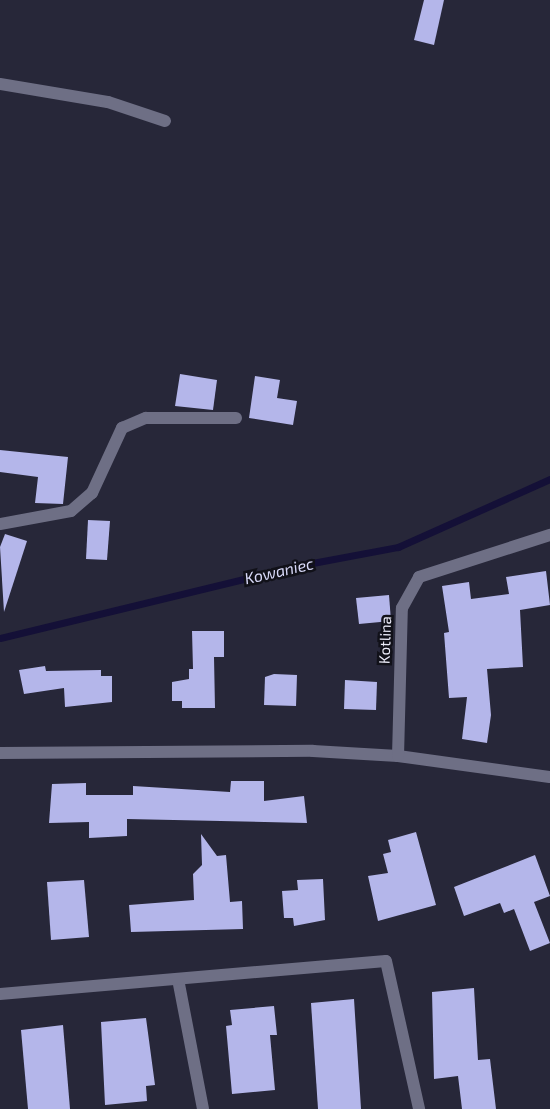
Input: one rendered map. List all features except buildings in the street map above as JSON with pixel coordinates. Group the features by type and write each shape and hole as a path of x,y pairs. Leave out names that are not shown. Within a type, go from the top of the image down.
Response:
{"street":[{"path":"0,84 108,102 165,121"},
{"path":"0,524 71,511 92,493 122,428 146,418 236,418"},
{"name":"Kotlina","path":"398,756 402,608 419,577 550,535"},
{"path":"0,753 242,750 398,756 550,777"},
{"path":"0,994 386,962 419,1109"},
{"path":"178,979 203,1109"}],"waterway":[{"name":"Kowaniec","path":"0,638 307,564 398,547 550,479"}]}
